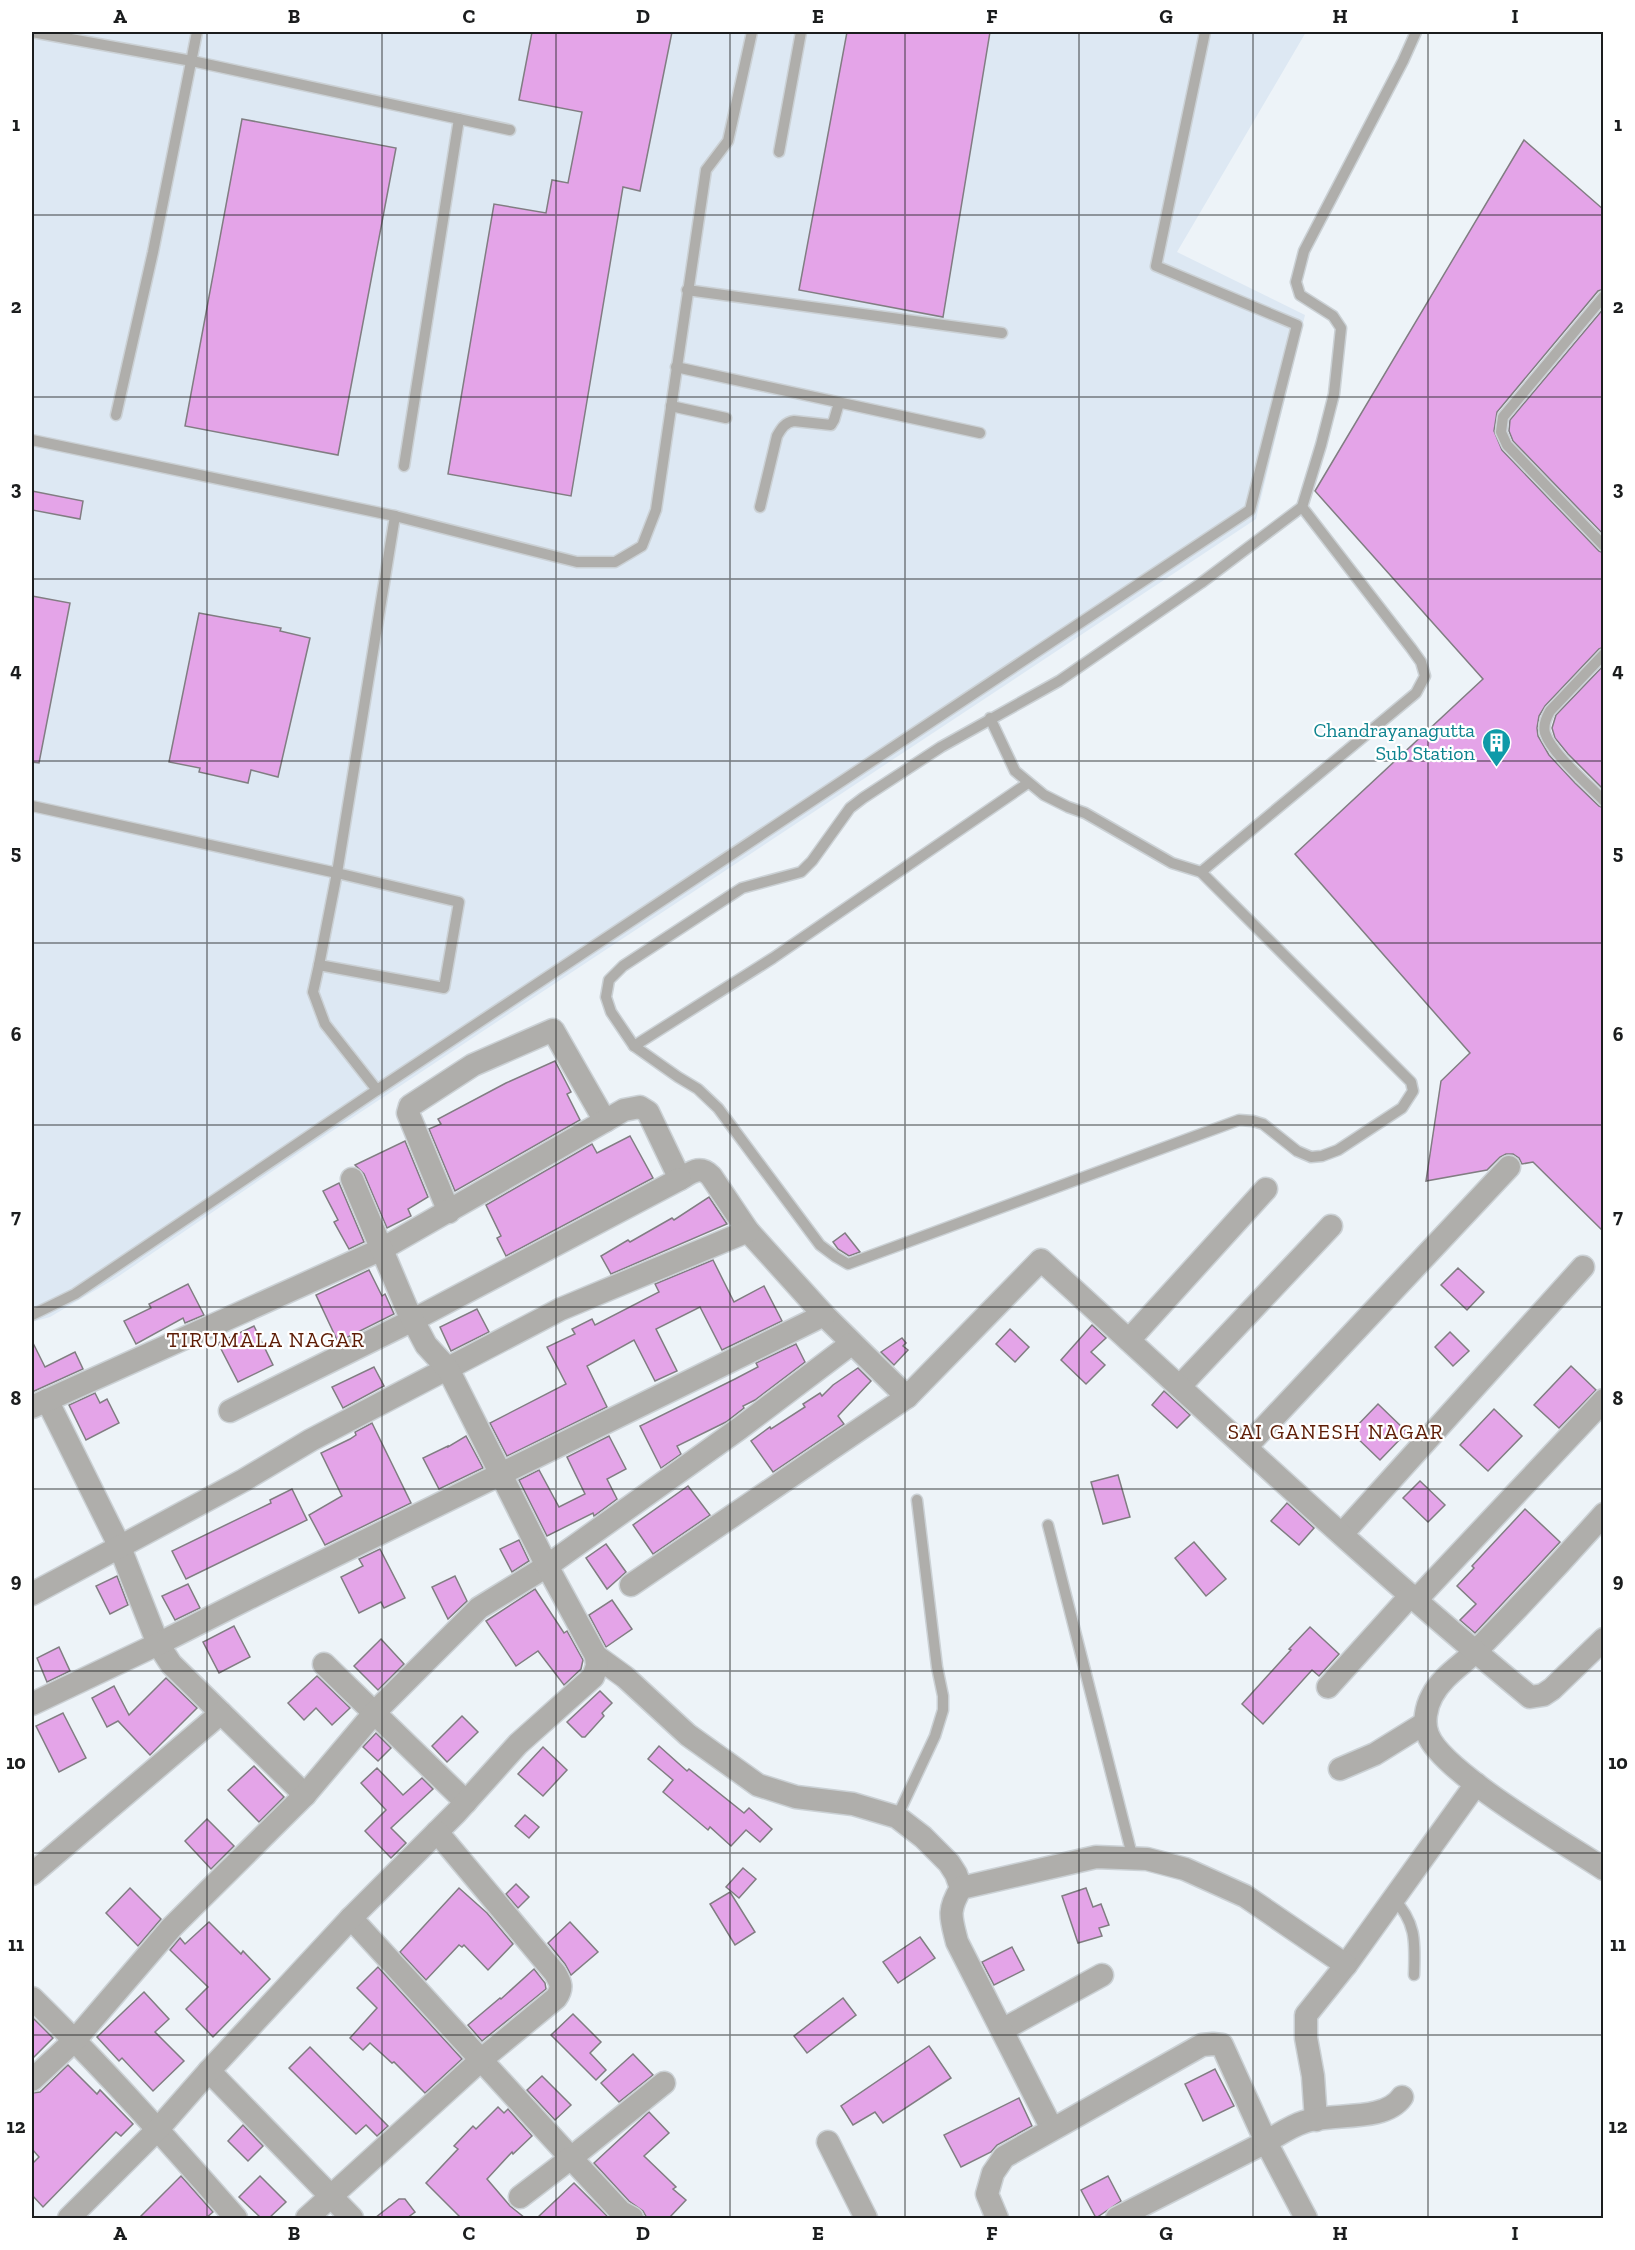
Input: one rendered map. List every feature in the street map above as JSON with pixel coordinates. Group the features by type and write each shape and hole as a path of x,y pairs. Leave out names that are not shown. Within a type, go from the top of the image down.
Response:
{"street":[{"path":"449,1212 408,1113 410,1106 473,1065 553,1029 605,1121"},
{"path":"305,1795 171,1664 158,1644 119,1545 39,1403 382,1249 631,1108 640,1107 648,1112 680,1179"},
{"path":"1246,1447 1509,1167"},
{"path":"230,1411 413,1320 695,1170 706,1171 711,1176 748,1231 851,1344 907,1397"},
{"path":"69,2218 158,2129 351,1918 466,1802 518,1744 593,1677 597,1666 596,1656 547,1566 448,1369 426,1345 413,1320 352,1179"},
{"path":"1129,1340 1266,1189"},
{"path":"1180,1386 1331,1226"},
{"path":"32,1594 119,1545 244,1480 311,1440 561,1309 748,1231"},
{"path":"631,1585 907,1397 1041,1260 1342,1534 1476,1652 1530,1696 1537,1697 1552,1689 1604,1639"},
{"path":"1342,1534 1584,1267"},
{"path":"34,1697 158,1644 824,1315"},
{"path":"32,2080 75,2040 171,1928 305,1795 375,1712 479,1608 547,1566 740,1428 851,1344"},
{"path":"1328,1687 1604,1400"},
{"path":"1604,1514 1552,1573 1476,1652 1441,1682 1431,1697 1425,1723 1427,1733 1438,1752 1476,1784 1604,1869"},
{"path":"596,1656 626,1677 688,1735 758,1785 796,1797 853,1804 897,1817 923,1837 949,1863 961,1888"},
{"path":"324,1664 466,1802"},
{"path":"32,1874 221,1713"},
{"path":"1340,1769 1375,1754 1425,1723"},
{"path":"1316,2120 1313,2076 1306,2038 1306,2015 1347,1965 1476,1784"},
{"path":"307,2218 482,2059 556,1998 560,1991 561,1983 555,1973 437,1832"},
{"path":"1052,2129 957,1942 950,1914 953,1901 961,1888 1096,1857 1147,1859 1185,1869 1245,1896 1347,1965"},
{"path":"351,1918 621,2212 632,2218"},
{"path":"1002,2030 1102,1975"},
{"path":"32,1998 75,2040 158,2129 236,2218"},
{"path":"997,2218 987,2194 993,2173 1004,2157 1202,2045 1213,2043 1222,2045 1266,2142 1306,2218"},
{"path":"209,2071 352,2218"},
{"path":"520,2198 664,2084"},
{"path":"1117,2218 1304,2122 1375,2114 1402,2097"},
{"path":"828,2142 866,2218"}],"lane":[{"path":"32,32 192,60 510,130"},
{"path":"116,415 153,252 197,32"},
{"path":"32,440 395,516 577,562 615,562 642,546 656,510 706,170 728,141 752,32"},
{"path":"779,152 801,32"},
{"path":"32,1315 75,1294 377,1089 1250,510 1297,325 1156,266 1205,32"},
{"path":"990,718 1016,771 1044,795 1085,813 1172,862 1201,872 1411,1082 1413,1092 1402,1108 1338,1150 1311,1157 1297,1151 1263,1124 1239,1120 848,1264 820,1245 718,1108 698,1089 634,1046 611,1012 606,997 609,981 623,966 741,888 801,872 812,861 850,808 941,747 990,718 1059,681 1202,583 1302,507 1334,394 1341,328 1334,316 1300,295 1296,282 1304,250 1416,32"},
{"path":"404,466 459,119"},
{"path":"687,290 1002,333"},
{"path":"1604,296 1503,417 1502,432 1507,445 1604,546"},
{"path":"676,368 980,433"},
{"path":"760,507 777,436 781,429 788,422 794,421 831,425 839,403"},
{"path":"671,406 726,418"},
{"path":"1201,872 1416,693 1425,676 1421,662 1411,648 1302,507"},
{"path":"377,1089 325,1023 313,992 337,873 395,516"},
{"path":"1604,654 1550,711 1546,718 1544,731 1552,747 1604,801"},
{"path":"634,1046 773,958 1028,783"},
{"path":"32,806 459,902 444,988 318,965"},
{"path":"897,1817 936,1736 943,1710 917,1500"},
{"path":"1048,1525 1133,1859"},
{"path":"1393,1898 1406,1911 1415,1942 1414,1975"}],"shaded area":[{"path":"32,32 1306,32 1177,252 1305,315 1256,519 308,1147 116,1278 50,1317 32,1322"}],"building":[{"path":"532,32 672,32 640,191 623,187 571,496 448,474 494,204 546,213 552,180 568,183 582,112 519,100"},
{"path":"847,32 990,32 943,317 799,290"},
{"path":"242,119 396,148 338,455 185,426"},
{"name":"Chandrayanagutta Sub Station","path":"1524,140 1604,210 1604,289 1598,291 1497,412 1494,431 1502,450 1599,551 1604,553 1604,647 1599,649 1545,706 1539,716 1537,728 1538,736 1549,755 1575,783 1604,808 1604,1232 1533,1162 1522,1164 1513,1154 1500,1157 1487,1170 1426,1181 1441,1081 1470,1053 1295,854 1483,679 1315,491"},
{"path":"1604,308 1604,535 1513,441 1509,431 1510,420"},
{"path":"32,491 83,501 80,519 32,510"},
{"path":"32,596 70,603 39,763 32,762"},
{"path":"199,613 281,628 280,631 310,638 278,777 251,770 248,783 199,772 200,768 169,762"},
{"path":"1604,665 1604,790 1568,754 1555,738 1552,728 1556,715"},
{"path":"555,1061 571,1092 567,1094 580,1120 455,1191 429,1129 441,1124 438,1119 506,1083"},
{"path":"630,1136 653,1178 506,1256 497,1238 501,1236 486,1205 592,1144 597,1153"},
{"path":"405,1141 428,1197 408,1209 411,1216 387,1228 364,1174 355,1165"},
{"path":"339,1183 364,1242 349,1249 334,1222 338,1220 323,1191"},
{"path":"709,1197 727,1224 611,1274 601,1256 672,1218 674,1220"},
{"path":"845,1233 860,1252 849,1256 838,1249 833,1242"},
{"path":"713,1260 734,1302 764,1286 782,1321 722,1350 700,1307 656,1329 677,1371 655,1381 634,1340 587,1366 607,1407 507,1456 490,1423 566,1384 547,1347 575,1334 572,1329 592,1319 595,1325 659,1292 655,1284"},
{"path":"1458,1268 1484,1292 1467,1310 1441,1285"},
{"path":"369,1270 382,1296 385,1294 394,1314 338,1342 316,1295"},
{"path":"188,1284 204,1315 185,1323 183,1318 136,1344 124,1321 151,1308 149,1304"},
{"path":"477,1309 489,1332 451,1351 440,1327"},
{"path":"1092,1325 1106,1338 1091,1352 1105,1365 1086,1384 1061,1360"},
{"path":"254,1326 273,1365 238,1382 218,1343"},
{"path":"1010,1329 1029,1347 1015,1362 996,1344"},
{"path":"1450,1332 1469,1351 1453,1366 1435,1347"},
{"path":"902,1338 906,1343 903,1346 908,1350 894,1365 881,1352"},
{"path":"32,1341 45,1367 75,1352 83,1369 32,1392"},
{"path":"796,1344 805,1362 755,1400 743,1406 744,1408 726,1422 677,1446 681,1454 661,1468 640,1426 758,1367 756,1363"},
{"path":"1571,1366 1596,1390 1559,1428 1534,1405"},
{"path":"374,1367 384,1386 343,1408 332,1387"},
{"path":"858,1368 871,1381 838,1416 844,1424 773,1472 751,1441 805,1407 803,1404 820,1393 822,1396 833,1385"},
{"path":"1164,1391 1190,1415 1177,1428 1152,1405"},
{"path":"95,1393 100,1403 107,1399 119,1423 86,1440 69,1405"},
{"path":"1378,1404 1407,1432 1380,1460 1351,1432"},
{"path":"1494,1409 1522,1436 1488,1471 1460,1445"},
{"path":"372,1423 411,1503 325,1545 309,1515 342,1496 321,1453 350,1439 356,1435 355,1432"},
{"path":"466,1436 483,1468 439,1489 423,1458"},
{"path":"609,1436 626,1469 607,1479 617,1499 594,1516 593,1513 547,1536 519,1480 539,1470 559,1507 585,1494 567,1457"},
{"path":"1118,1475 1130,1517 1103,1524 1091,1482"},
{"path":"1420,1481 1445,1505 1428,1522 1403,1498"},
{"path":"688,1486 710,1515 653,1554 633,1525"},
{"path":"292,1489 307,1520 186,1579 172,1551 271,1503 270,1500"},
{"path":"1287,1503 1314,1528 1299,1545 1271,1521"},
{"path":"1525,1509 1560,1542 1475,1633 1460,1620 1476,1604 1457,1586 1474,1568 1472,1566"},
{"path":"519,1540 529,1561 512,1572 500,1549"},
{"path":"1194,1542 1226,1579 1206,1596 1175,1558"},
{"path":"606,1544 626,1572 607,1589 586,1558"},
{"path":"380,1549 405,1598 384,1608 381,1602 359,1613 341,1577 363,1566 359,1559"},
{"path":"117,1576 128,1605 110,1614 96,1586"},
{"path":"455,1576 467,1601 448,1619 432,1587"},
{"path":"188,1584 200,1608 175,1620 162,1596"},
{"path":"535,1589 564,1633 567,1631 583,1660 581,1669 564,1685 538,1651 516,1666 486,1621"},
{"path":"612,1600 632,1629 606,1647 589,1615"},
{"path":"234,1626 250,1657 219,1673 203,1642"},
{"path":"1310,1627 1339,1654 1319,1676 1312,1670 1263,1724 1242,1704"},
{"path":"381,1639 404,1664 378,1690 354,1666"},
{"path":"59,1647 70,1671 47,1682 37,1658"},
{"path":"317,1676 350,1708 332,1725 316,1708 304,1720 288,1703"},
{"path":"166,1678 197,1708 150,1755 118,1721 107,1727 92,1698 114,1686 129,1715"},
{"path":"600,1691 612,1703 602,1713 604,1716 585,1737 582,1737 567,1722"},
{"path":"63,1713 86,1758 59,1772 36,1726"},
{"path":"462,1716 478,1732 447,1762 432,1746"},
{"path":"376,1733 391,1748 378,1761 363,1747"},
{"path":"659,1746 687,1771 689,1769 744,1813 749,1808 772,1829 760,1842 746,1830 731,1846 710,1827 708,1830 663,1792 673,1780 648,1759"},
{"path":"543,1747 567,1770 543,1796 518,1774"},
{"path":"254,1766 284,1797 259,1822 228,1790"},
{"path":"377,1768 403,1795 422,1778 433,1789 391,1828 406,1843 391,1858 365,1831 386,1810 361,1783"},
{"path":"525,1815 539,1827 529,1838 515,1826"},
{"path":"207,1819 234,1846 211,1869 185,1841"},
{"path":"743,1868 756,1879 739,1898 726,1887"},
{"path":"516,1884 529,1897 518,1908 506,1894"},
{"path":"130,1888 161,1919 138,1946 106,1913"},
{"path":"459,1888 487,1913 513,1944 488,1970 464,1945 462,1947 459,1945 426,1980 400,1952"},
{"path":"1086,1888 1093,1907 1101,1904 1109,1925 1099,1928 1102,1936 1078,1943 1062,1896"},
{"path":"730,1892 755,1932 735,1945 710,1904"},
{"path":"209,1922 241,1954 243,1951 270,1979 213,2037 186,2009 208,1987 170,1950 180,1938 185,1944"},
{"path":"570,1922 598,1952 571,1975 548,1943"},
{"path":"920,1937 935,1958 898,1983 883,1962"},
{"path":"1012,1947 1024,1970 994,1985 982,1962"},
{"path":"378,1967 462,2059 425,2093 394,2062 392,2063 370,2043 363,2050 350,2038 377,2008 357,1988"},
{"path":"534,1969 545,1983 546,1989 482,2041 468,2025"},
{"path":"144,1992 169,2019 155,2032 184,2061 153,2091 122,2058 119,2061 97,2037"},
{"path":"843,1998 856,2015 807,2053 794,2036"},
{"path":"573,2014 601,2042 590,2053 606,2070 596,2080 551,2035"},
{"path":"32,2017 53,2038 32,2059"},
{"path":"929,2046 951,2078 883,2123 875,2112 853,2125 841,2106"},
{"path":"310,2047 388,2126 377,2136 366,2125 356,2134 289,2068"},
{"path":"633,2054 653,2075 619,2102 601,2083"},
{"path":"68,2065 97,2094 100,2090 133,2124 121,2136 116,2132 43,2207 32,2195 32,2164 39,2157 32,2149 32,2093 40,2092"},
{"path":"1215,2069 1234,2106 1203,2121 1185,2084"},
{"path":"542,2076 571,2105 555,2120 527,2090"},
{"path":"1019,2098 1032,2126 997,2145 991,2152 961,2167 944,2135"},
{"path":"498,2107 504,2113 508,2109 532,2136 513,2154 512,2152 487,2179 510,2206 525,2218 461,2218 426,2183 458,2149 454,2146 473,2126 476,2129"},
{"path":"649,2112 669,2133 644,2156 676,2187 673,2189 686,2200 669,2218 647,2218 643,2211 629,2201 594,2163"},
{"path":"243,2125 263,2146 248,2161 228,2141"},
{"path":"181,2176 213,2212 206,2218 139,2218"},
{"path":"260,2176 286,2202 269,2218 261,2218 239,2197"},
{"path":"1108,2176 1121,2201 1096,2218 1081,2190"},
{"path":"574,2183 609,2218 537,2218"},
{"path":"399,2199 405,2199 415,2212 407,2218 375,2218"}],"place":[{"name":"Chandrayanagutta Sub Station","path":"1496,768"}],"district":[{"name":"TIRUMALA NAGAR","path":"266,1340"},
{"name":"SAI GANESH NAGAR","path":"1336,1432"}]}
